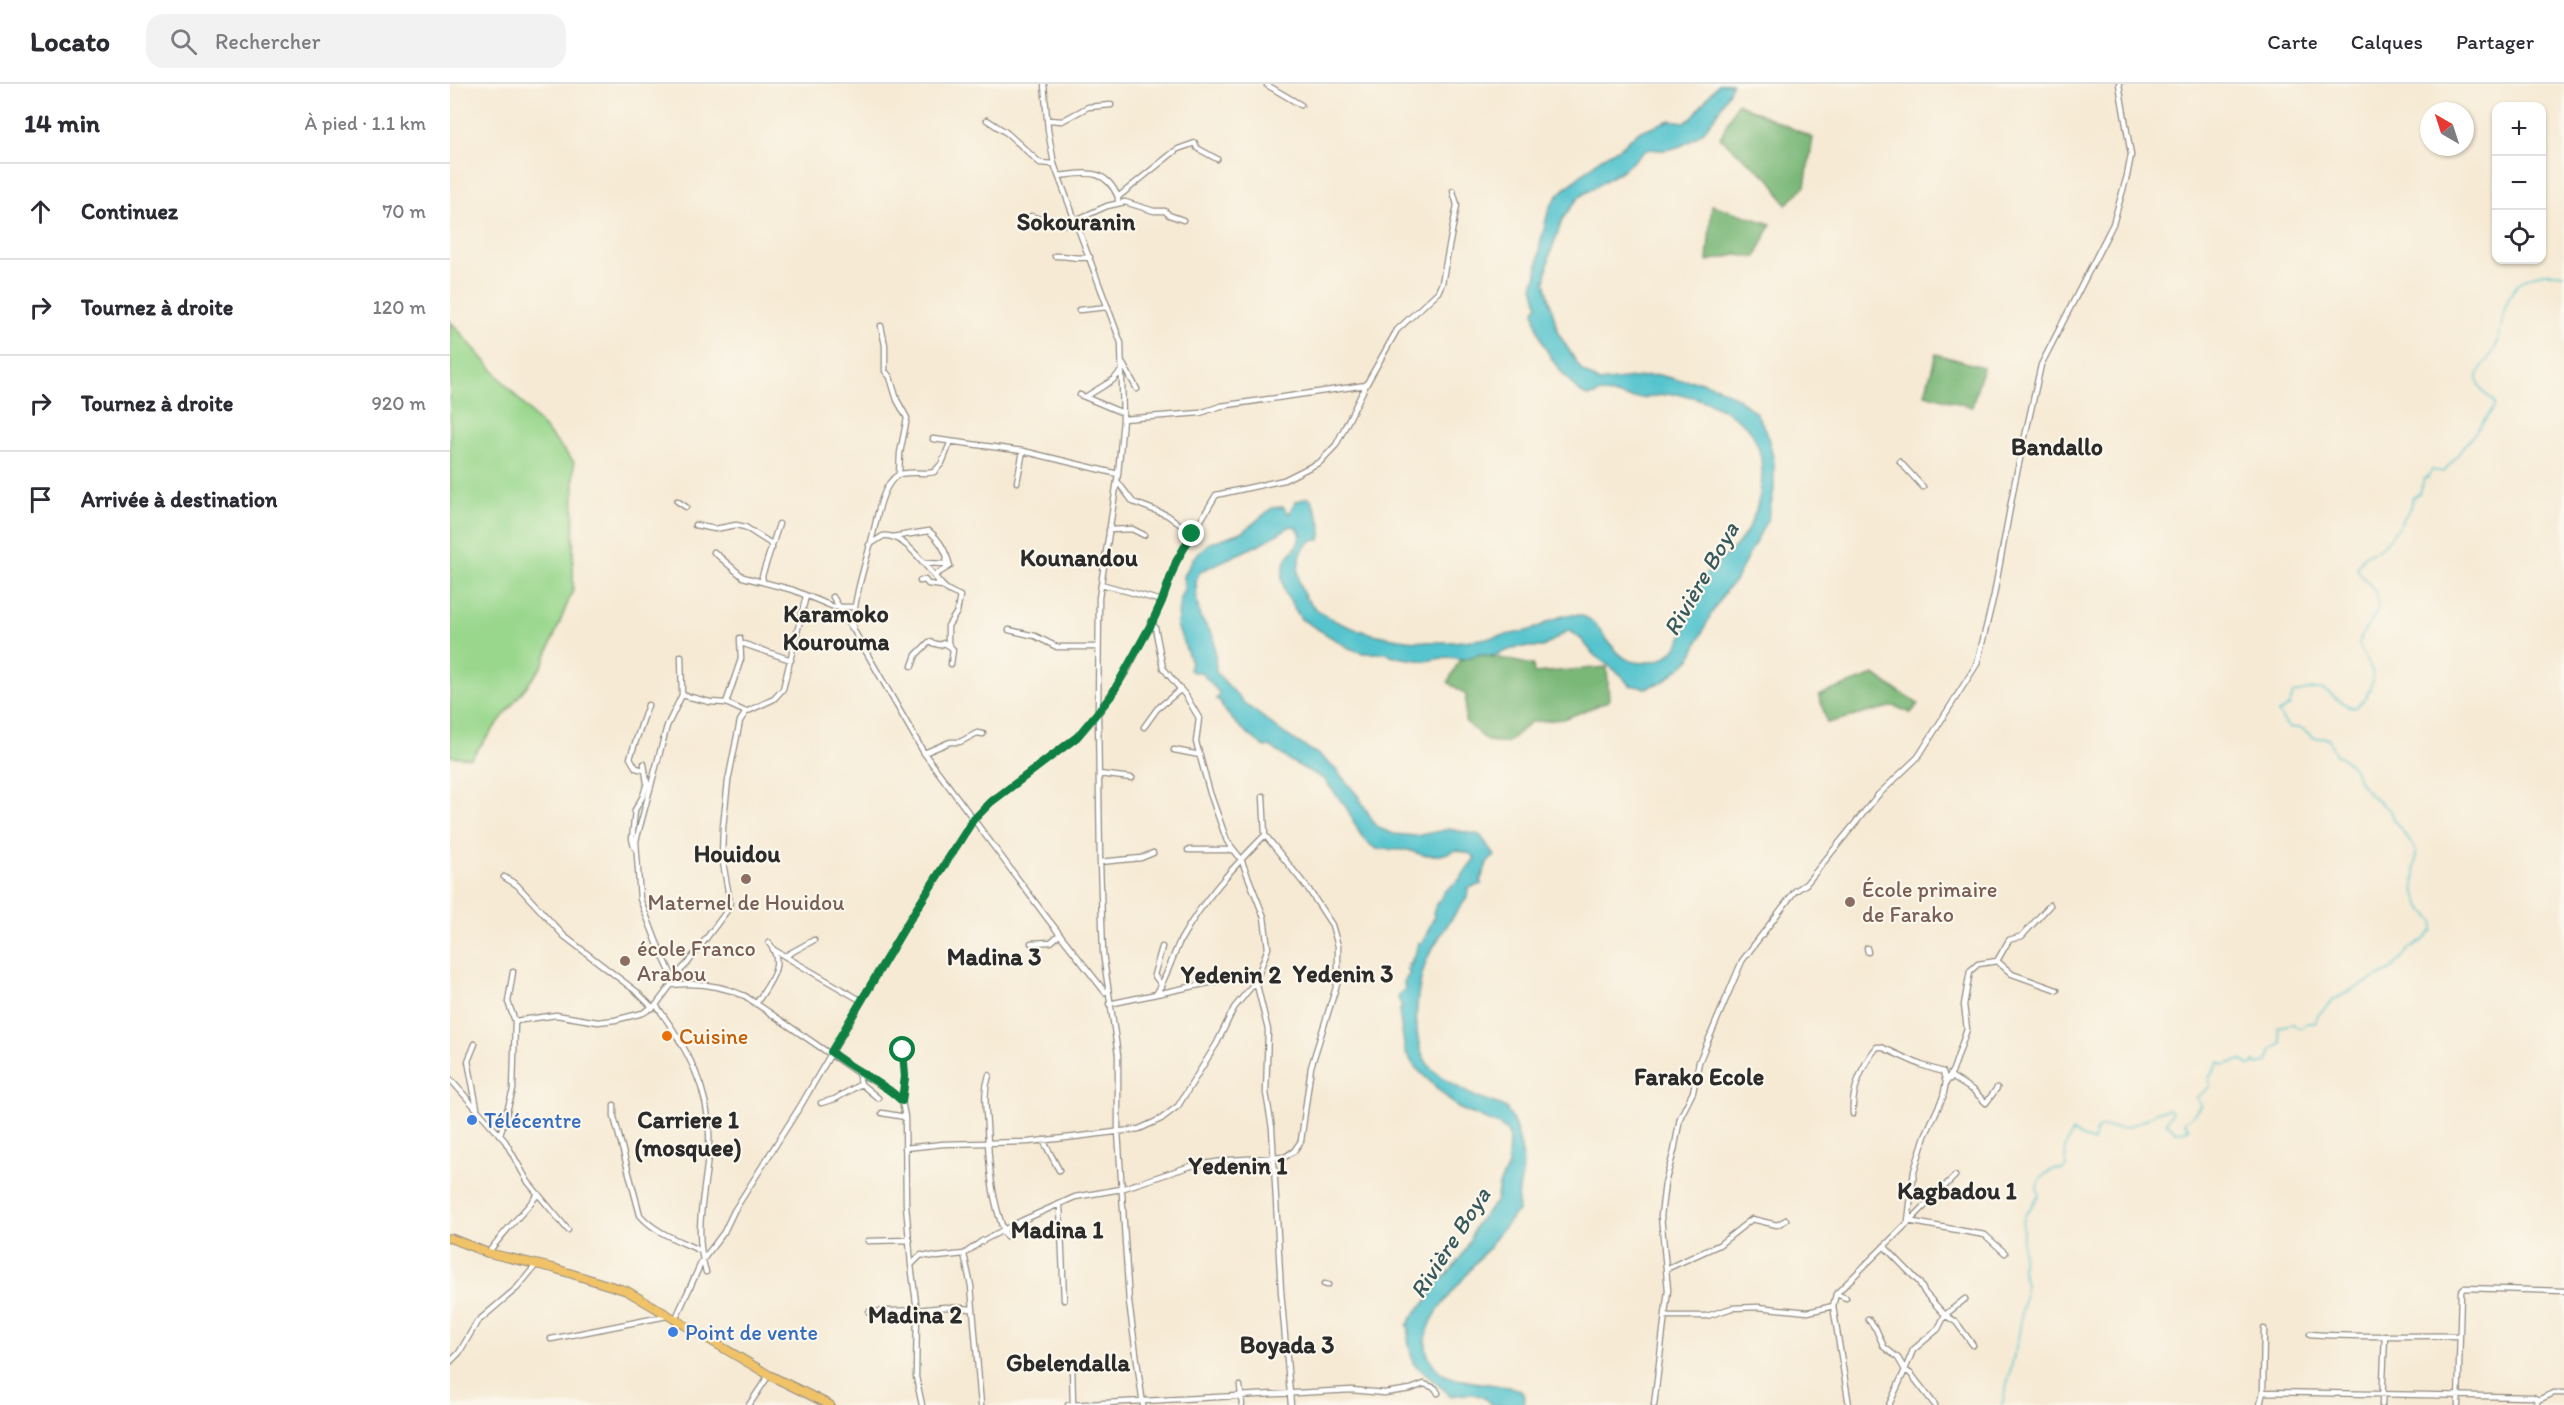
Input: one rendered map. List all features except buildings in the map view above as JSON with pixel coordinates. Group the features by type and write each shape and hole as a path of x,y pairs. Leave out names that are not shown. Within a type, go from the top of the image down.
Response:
{"highway":[{"path":"450,1238 488,1253 627,1291 769,1375 830,1405"}],"street":[{"path":"1044,84 1054,164 1121,343 1123,367 1123,416 1118,474 1101,584 1098,647 1100,862 1102,953 1118,1054 1118,1134 1129,1302 1143,1403"},
{"path":"1654,1405 1666,1316 1666,1269 1661,1216 1665,1183 1680,1118 1692,1092 1696,1066 1742,961 1795,891 1814,875 1878,795 1918,757 1977,664 1994,595 2015,480 2041,365 2113,224 2127,176 2131,155 2119,84"},
{"path":"1267,85 1301,105"},
{"path":"1049,120 1062,121 1088,107 1111,105"},
{"path":"987,120 1007,133 1040,163 1054,164"},
{"path":"1031,216 1056,224 1067,224 1075,219 1086,217 1118,200 1177,150 1195,143 1197,148 1217,159"},
{"path":"1059,177 1094,173 1108,182 1118,200 1154,211 1165,211 1183,220"},
{"path":"551,1339 671,1318 702,1261 724,1232 734,1211 905,927 973,820 991,802 1077,737 1098,714 1128,669 1162,601 1176,562 1216,495 1284,480 1320,462 1336,445 1397,330 1437,292 1442,283 1457,205 1453,190"},
{"path":"1055,256 1064,255 1078,260 1090,257"},
{"path":"1079,310 1108,307"},
{"path":"881,326 885,345 885,371 890,376 897,400 907,418 900,453 899,474"},
{"path":"1123,367 1137,389"},
{"path":"1087,396 1113,380 1123,367"},
{"path":"1080,395 1087,396 1123,416 1200,413 1221,406 1366,385"},
{"path":"933,439 1023,451 1118,474"},
{"path":"853,629 853,608 876,513 891,482 899,474 934,472 942,463 950,443"},
{"path":"1017,482 1023,451"},
{"path":"1900,462 1923,487"},
{"path":"1117,481 1133,502 1167,515 1192,534"},
{"path":"677,501 686,507"},
{"path":"763,582 762,576 779,524"},
{"path":"695,525 715,529 736,525 745,527 770,543 772,548"},
{"path":"1109,530 1132,529 1144,535"},
{"path":"869,545 884,536 892,537 929,531 940,541 950,566 935,575"},
{"path":"892,537 925,563 943,586"},
{"path":"714,552 743,576 793,590 839,608 853,608"},
{"path":"925,563 946,564 947,557"},
{"path":"920,581 925,580 928,584 943,586 960,596 957,612 948,626 953,650 951,664"},
{"path":"1101,584 1162,601"},
{"path":"515,1021 556,1015 598,1022 632,1016 655,1006 729,908 722,857 723,827 728,781 740,721 746,712 774,699 783,689 806,596"},
{"path":"833,597 924,753 1059,935 1107,994"},
{"path":"905,1148 1042,1140 1107,1132 1118,1134 1139,1129 1161,1119 1178,1106 1220,1037 1234,1008 1256,981 1265,961 1268,940 1264,917 1241,859 1233,850 1218,819 1195,735 1199,718 1195,709 1162,668 1155,627 1152,623"},
{"path":"1009,630 1035,636 1057,647 1098,647"},
{"path":"726,703 741,659 740,638"},
{"path":"912,666 916,655 929,642 940,645 944,643 951,647"},
{"path":"744,644 791,660"},
{"path":"636,856 637,837 648,803 655,763 675,706 682,695 681,656"},
{"path":"1144,728 1157,709 1180,690"},
{"path":"682,695 726,703 746,712"},
{"path":"648,705 630,758 636,768 644,767 646,783 643,796 635,810 632,839 640,899 674,978"},
{"path":"924,753 950,742 960,742 977,733 983,734"},
{"path":"1174,750 1200,756"},
{"path":"1100,774 1132,778"},
{"path":"910,1249 921,1256 964,1254 982,1241 1075,1197 1121,1189 1191,1166 1229,1160 1274,1159 1285,1157 1294,1151 1301,1141 1304,1130 1306,1087 1338,981 1338,946 1332,925 1309,890 1265,835 1263,796"},
{"path":"1157,993 1179,943 1195,917 1241,859 1265,835"},
{"path":"1188,850 1233,850"},
{"path":"1100,862 1141,858 1153,853"},
{"path":"504,877 517,885 564,936 655,1006 696,1070 708,1121 709,1144 699,1234 702,1261 706,1272"},
{"path":"1997,961 2009,940 2022,936 2050,905"},
{"path":"1031,943 1051,942 1059,935"},
{"path":"778,960 814,940"},
{"path":"756,1004 777,971 778,960 769,943"},
{"path":"1162,947 1154,975 1162,986"},
{"path":"774,950 862,1001"},
{"path":"1911,1219 1914,1171 1925,1136 1943,1097 1946,1082 1953,1070 1967,1029 1964,1005 1970,971 1978,964 1997,961 2012,974 2057,990"},
{"path":"500,1135 513,1090 515,1021 508,1002 513,972"},
{"path":"1091,973 1106,980"},
{"path":"1109,1004 1242,976 1256,981"},
{"path":"1256,981 1268,1030 1266,1094 1272,1128 1281,1287 1291,1405"},
{"path":"671,985 690,983 730,989 831,1052 858,1073 890,1090 902,1101"},
{"path":"475,1044 468,1061 477,1108"},
{"path":"1852,1114 1851,1099 1858,1079 1877,1047 1943,1072 1946,1082"},
{"path":"903,1050 905,1077 902,1101 905,1117 911,1265 917,1310 916,1377 922,1405"},
{"path":"858,1073 861,1084 878,1098"},
{"path":"989,1075 984,1091 992,1194 1006,1236"},
{"path":"1946,1082 1952,1077 1974,1091 1986,1103 1997,1088"},
{"path":"450,1079 500,1135 538,1194 568,1230"},
{"path":"821,1103 834,1100 861,1084"},
{"path":"614,1105 614,1117 640,1215 647,1223 664,1234 701,1251"},
{"path":"882,1113 905,1117"},
{"path":"1042,1140 1059,1170"},
{"path":"1849,1405 1833,1306 1836,1294 1955,1176"},
{"path":"488,1253 500,1237 515,1224 538,1194"},
{"path":"1060,1206 1064,1300"},
{"path":"1666,1269 1719,1245 1752,1219 1777,1225 1786,1220"},
{"path":"1911,1219 1985,1235 2005,1252"},
{"path":"868,1241 910,1240"},
{"path":"1884,1246 1919,1282 1925,1293 1945,1315 1956,1322 1973,1345"},
{"path":"964,1254 971,1286 981,1405"},
{"path":"911,1265 921,1256"},
{"path":"450,1362 459,1353 477,1322 517,1288 536,1265"},
{"path":"2458,1405 2461,1291 2464,1287 2564,1291"},
{"path":"1836,1294 1846,1298"},
{"path":"1889,1405 1913,1350 1938,1329 1945,1315 1965,1299"},
{"path":"1666,1316 1707,1316 1732,1308 1758,1307 1808,1312 1833,1306"},
{"path":"869,1312 945,1307 972,1309"},
{"path":"1868,1319 1876,1329 1884,1347 1898,1358 1905,1370 1911,1374 1935,1405"},
{"path":"2260,1405 2263,1392 2264,1329"},
{"path":"2310,1334 2460,1336"},
{"path":"2382,1405 2385,1335"},
{"path":"1072,1365 1073,1405"},
{"path":"749,1405 769,1375"},
{"path":"1068,1405 1143,1403 1241,1395 1352,1390 1384,1393 1411,1389 1424,1384 1435,1388 1438,1393"},
{"path":"1240,1386 1242,1405"},
{"path":"2263,1392 2533,1397 2537,1402 2554,1393 2564,1393"}],"green space":[{"path":"1737,103 1813,138 1805,186 1786,205 1772,181 1720,138"},
{"path":"1712,205 1771,224 1756,257 1736,255 1707,261"},
{"path":"450,321 574,462 573,590 542,666 471,758 450,756"},
{"path":"1936,354 1983,367 1972,407 1925,394"},
{"path":"1479,654 1533,665 1534,673 1607,667 1609,701 1564,719 1531,722 1507,743 1487,741 1465,721 1466,695 1448,682 1460,659"},
{"path":"1874,675 1918,704 1911,713 1894,706 1827,723 1819,695"}],"water":[{"path":"1718,84 1732,84 1715,117 1699,135 1678,147 1646,150 1624,169 1579,197 1563,218 1550,254 1545,282 1558,333 1582,371 1599,382 1659,375 1678,380 1698,381 1717,387 1737,398 1756,413 1766,430 1774,461 1774,490 1768,518 1735,581 1726,590 1711,614 1690,659 1664,681 1646,688 1629,685 1620,674 1594,655 1582,640 1569,630 1543,647 1517,647 1493,656 1479,654 1464,659 1448,657 1425,661 1396,657 1387,653 1363,653 1349,648 1301,619 1285,593 1282,578 1285,560 1297,546 1301,534 1296,527 1291,526 1262,543 1201,571 1196,581 1200,617 1214,637 1216,672 1244,703 1286,735 1322,757 1336,770 1358,796 1374,823 1381,829 1394,834 1416,836 1449,829 1480,835 1495,856 1488,862 1480,881 1482,884 1468,888 1467,898 1446,926 1429,955 1421,980 1416,1013 1420,1046 1425,1060 1434,1071 1460,1089 1506,1108 1517,1131 1521,1149 1523,1167 1518,1193 1518,1212 1436,1313 1426,1339 1427,1351 1433,1364 1445,1375 1460,1380 1521,1390 1525,1397 1524,1405 1491,1405 1478,1395 1451,1396 1413,1363 1407,1326 1439,1282 1453,1268 1466,1249 1476,1224 1496,1202 1499,1185 1508,1166 1509,1137 1507,1131 1499,1125 1458,1108 1415,1067 1405,1051 1399,1011 1402,1006 1398,999 1399,995 1405,990 1404,982 1410,973 1407,969 1411,966 1408,965 1413,962 1418,942 1420,944 1423,942 1434,917 1433,912 1444,892 1460,879 1475,858 1471,854 1457,850 1441,855 1423,855 1408,850 1377,849 1370,845 1359,832 1346,807 1324,779 1292,762 1270,746 1265,747 1247,733 1221,705 1222,702 1216,699 1220,694 1201,672 1189,670 1191,662 1177,626 1180,598 1184,589 1184,576 1194,557 1208,544 1244,531 1272,508 1283,507 1289,514 1295,502 1308,497 1319,519 1321,534 1320,540 1312,540 1301,554 1298,571 1302,590 1312,605 1329,618 1349,627 1414,641 1456,642 1526,631 1564,616 1578,615 1597,626 1619,654 1629,660 1642,663 1659,660 1669,655 1682,638 1703,577 1734,548 1750,524 1760,494 1762,478 1758,448 1753,435 1739,420 1719,407 1696,398 1676,394 1632,398 1602,393 1588,396 1581,393 1558,368 1542,341 1534,310 1538,305 1533,286 1549,208 1559,194 1600,159 1621,147 1638,132 1670,120 1685,122 1691,119"}],"waterway":[{"path":"2002,1405 2019,1334 2026,1284 2022,1270 2025,1215 2039,1196 2037,1187 2040,1179 2055,1169 2062,1170 2066,1167 2065,1148 2072,1132 2093,1142 2095,1132 2100,1127 2125,1128 2147,1119 2156,1112 2169,1109 2172,1112 2166,1122 2176,1132 2189,1129 2184,1122 2201,1105 2196,1098 2210,1087 2209,1078 2219,1062 2224,1065 2240,1060 2251,1066 2254,1062 2258,1065 2268,1062 2272,1049 2281,1044 2278,1027 2293,1024 2300,1029 2307,1023 2315,1023 2318,1015 2333,1000 2391,970 2410,948 2425,939 2433,930 2434,922 2421,907 2414,889 2416,850 2394,820 2391,811 2370,795 2359,781 2353,767 2336,755 2329,740 2324,737 2313,737 2300,728 2288,727 2278,713 2289,706 2293,694 2306,690 2316,689 2328,692 2344,704 2354,708 2365,697 2371,687 2373,676 2359,645 2364,631 2375,615 2378,602 2374,590 2357,567 2365,555 2378,549 2391,536 2412,505 2412,498 2420,493 2424,479 2432,470 2444,472 2494,408 2494,402 2480,388 2478,375 2495,348 2504,312 2513,291 2519,284 2534,275 2564,274"}],"place":[{"name":"Maternel de Houidou","path":"746,879"},
{"name":"École primaire de Farako","path":"1850,902"},
{"name":"école Franco Arabou","path":"625,961"},
{"name":"Cuisine","path":"667,1036"},
{"name":"Télécentre","path":"472,1120"},
{"name":"Point de vente","path":"673,1332"}],"district":[{"name":"Sokouranin","path":"1076,222"},
{"name":"Bandallo","path":"2057,447"},
{"name":"Kounandou","path":"1079,558"},
{"name":"Karamoko Kourouma","path":"836,628"},
{"name":"Houidou","path":"737,854"},
{"name":"Madina 3","path":"994,957"},
{"name":"Yedenin 3","path":"1343,974"},
{"name":"Yedenin 2","path":"1231,975"},
{"name":"Farako Ecole","path":"1699,1077"},
{"name":"Carriere 1 (mosquee)","path":"688,1134"},
{"name":"Yedenin 1","path":"1238,1166"},
{"name":"Kagbadou 1","path":"1957,1191"},
{"name":"Madina 1","path":"1057,1230"},
{"name":"Madina 2","path":"915,1315"},
{"name":"Boyada 3","path":"1287,1345"},
{"name":"Gbelendalla","path":"1068,1363"}],"route":[{"path":"903,1050 905,1077 902,1101 890,1090 858,1073 831,1052 905,927 973,820 991,802 1077,737 1111,696 1152,623 1176,562 1192,534"}],"water label":[{"name":"Rivière Boya","path":"1701,579"},
{"name":"Rivière Boya","path":"1450,1243"}]}
